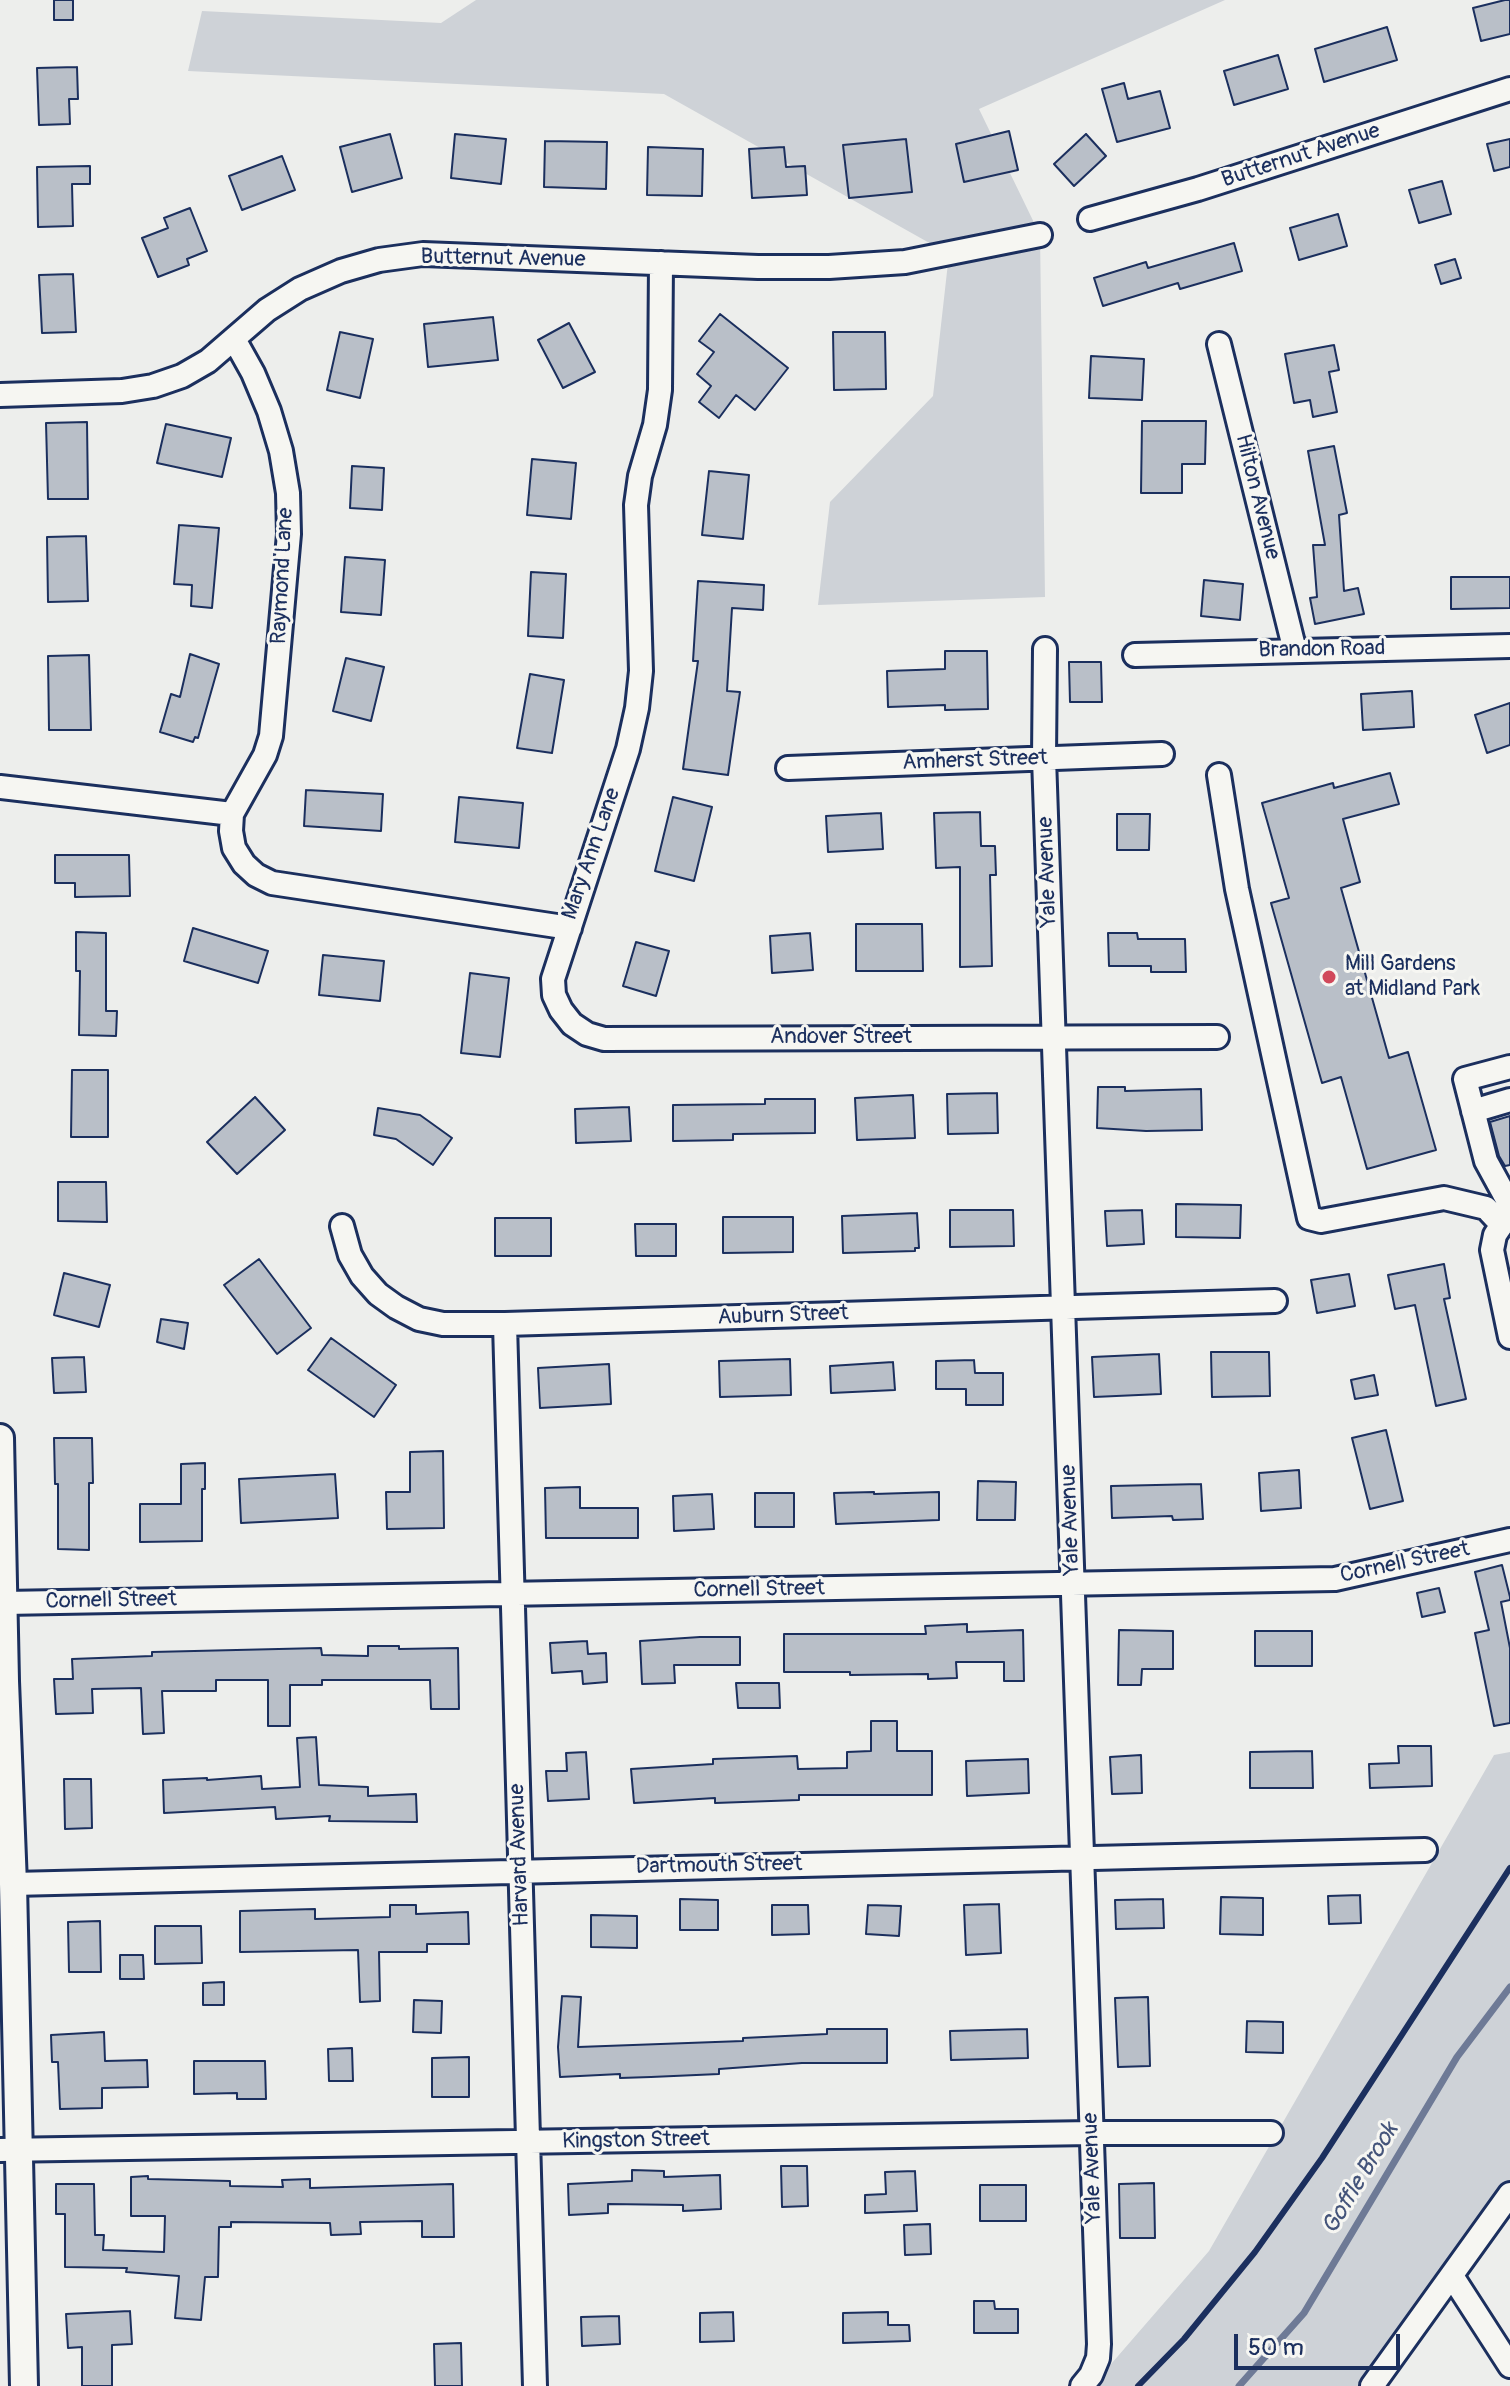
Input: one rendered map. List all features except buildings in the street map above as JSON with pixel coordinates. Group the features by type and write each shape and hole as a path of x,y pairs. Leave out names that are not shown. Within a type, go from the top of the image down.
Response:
{"main road":[{"path":"0,1438 3,1681 13,1884 9,2151 24,2386"}],"street":[{"name":"Butternut Avenue","path":"1090,219 1198,189 1510,89"},
{"name":"Butternut Avenue","path":"0,395 122,391 153,386 182,376 208,361 267,310 300,289 341,271 379,260 423,254 829,267 905,262 1040,235"},
{"name":"Mary Ann Lane","path":"232,814 234,848 244,864 272,883 570,928 628,749 637,708 641,671 636,505 660,390 661,263"},
{"name":"Raymond Lane","path":"232,814 265,755 271,736 289,534 288,493 277,438 253,373 234,339"},
{"name":"Hilton Avenue","path":"1219,344 1295,651"},
{"name":"Brandon Road","path":"1135,655 1510,646"},
{"name":"Yale Avenue","path":"1045,649 1044,758 1099,2344 1098,2358 1082,2386"},
{"name":"Amherst Street","path":"788,768 1162,754"},
{"path":"1219,775 1237,889 1309,1218 1321,1221 1444,1198 1507,1216"},
{"path":"0,787 232,814"},
{"name":"Andover Street","path":"570,928 553,979 554,995 572,1024 587,1034 604,1039 1217,1037"},
{"path":"1507,1216 1486,1161 1465,1079 1510,1067"},
{"path":"1473,1111 1510,1100"},
{"path":"1507,1216 1495,1235 1492,1250 1510,1337"},
{"name":"Auburn Street","path":"342,1226 350,1255 362,1276 378,1294 419,1319 443,1324 1275,1301"},
{"name":"Harvard Avenue","path":"505,1324 535,2386"},
{"name":"Cornell Street","path":"4,1603 1335,1579 1510,1540"},
{"name":"Dartmouth Street","path":"13,1884 1425,1850"},
{"name":"Kingston Street","path":"9,2151 1092,2133 1271,2133"},
{"path":"1372,2386 1510,2194"},
{"path":"1452,2276 1510,2366"}],"shaded area":[{"path":"476,0 1225,0 979,109 1040,235 1045,597 818,605 830,502 933,396 949,254 664,94 188,71 202,11 441,23"},
{"path":"1510,1752 1510,2180 1360,2386 1092,2386 1209,2251 1494,1755"}],"waterway":[{"name":"Goffle Brook","path":"1239,2386 1304,2313 1457,2057 1510,1987"}],"railway":[{"path":"1138,2386 1184,2339 1255,2252 1322,2158 1510,1868"}],"place":[{"name":"Mill Gardens at Midland Park","path":"1329,977"}]}
